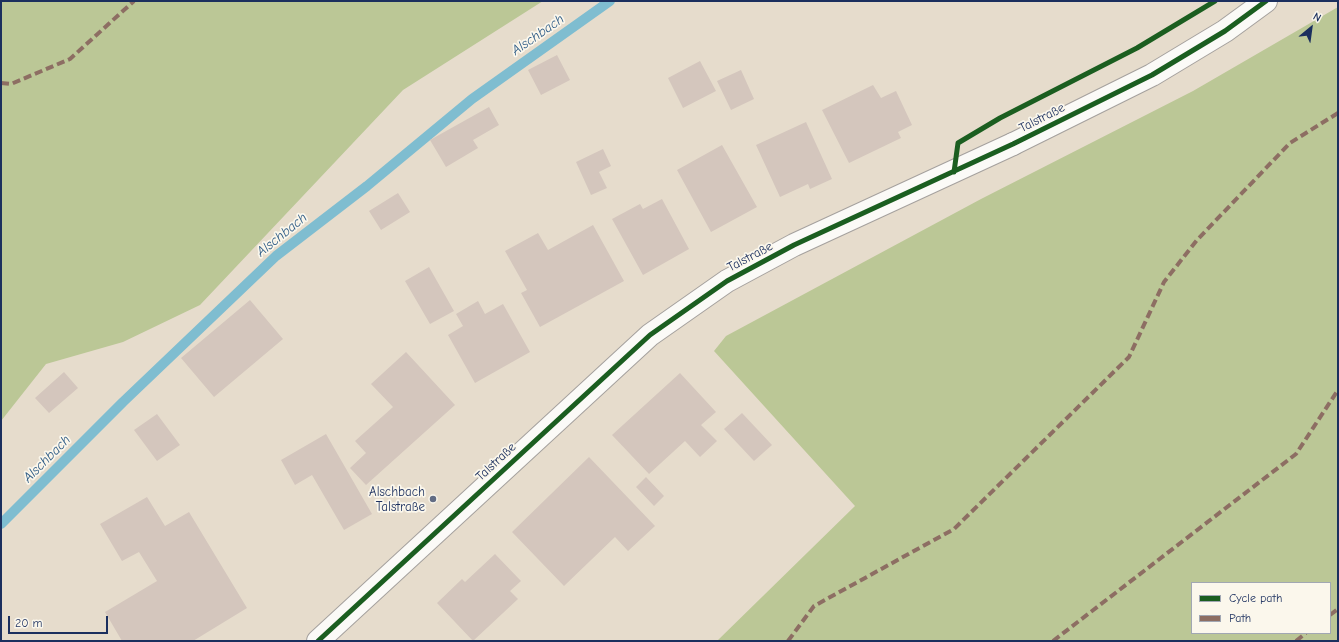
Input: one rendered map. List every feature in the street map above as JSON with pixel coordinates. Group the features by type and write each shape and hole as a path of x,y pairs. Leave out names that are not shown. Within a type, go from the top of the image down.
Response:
{"street":[{"name":"Talstraße","path":"318,641 650,335 727,281 794,245 1013,144 1152,75 1225,31 1266,1"}],"green space":[{"path":"1,1 543,1 403,90 200,305 123,342 46,364 1,421"},
{"path":"1338,7 1338,641 717,641 855,506 714,351 726,336 981,199 1193,91"}],"building":[{"path":"557,55 570,80 541,95 528,70"},
{"path":"700,61 716,91 683,108 668,78"},
{"path":"741,70 754,99 731,110 717,81"},
{"path":"873,85 881,98 896,91 912,125 898,132 901,138 849,163 822,110"},
{"path":"489,107 499,125 473,140 478,148 446,167 430,140"},
{"path":"806,122 832,179 810,189 808,184 780,197 756,145"},
{"path":"722,145 757,207 711,232 677,170"},
{"path":"603,149 611,166 599,172 607,188 591,195 576,162"},
{"path":"398,193 410,212 381,230 369,211"},
{"path":"662,199 689,249 643,275 612,219 640,204 643,209"},
{"path":"593,225 624,281 540,327 521,293 527,290 505,251 538,233 548,250"},
{"path":"429,267 454,311 430,324 405,281"},
{"path":"250,300 283,339 214,397 181,358"},
{"path":"478,301 485,314 503,304 530,352 475,383 448,335 463,326 456,314"},
{"path":"406,352 455,405 366,485 350,468 366,453 355,441 393,407 371,384"},
{"path":"64,372 78,388 49,413 35,398"},
{"path":"680,373 716,412 701,425 717,441 700,457 685,441 649,474 612,435"},
{"path":"742,413 772,445 754,461 724,429"},
{"path":"157,414 180,445 157,461 134,430"},
{"path":"326,434 372,514 344,530 312,475 295,485 281,460"},
{"path":"589,457 655,526 628,551 615,537 564,586 512,532"},
{"path":"646,477 664,496 654,506 636,487"},
{"path":"147,497 165,526 189,512 247,608 193,641 122,641 105,612 157,581 139,552 122,561 100,524"},
{"path":"495,554 521,581 510,591 518,599 473,641 437,603 462,579 465,582"}],"waterway":[{"name":"Alschbach","path":"1,524 123,402 276,256 367,186 472,99 610,1"}],"marked path":[{"path":"1,83 11,84 70,59 134,1"},
{"path":"788,641 814,606 954,529 1129,357 1164,282 1197,240 1290,143 1338,113"},
{"path":"1053,641 1296,454 1338,390"},
{"path":"1331,614 1338,609"},
{"path":"1296,641 1305,634"}],"cycle path":[{"path":"954,172 958,143 1000,118 1137,48 1215,1"},
{"path":"318,641 650,335 727,281 794,245 1013,144 1152,75 1225,31 1266,1"}],"place":[{"name":"Alschbach Talstraße","path":"433,499"}]}
